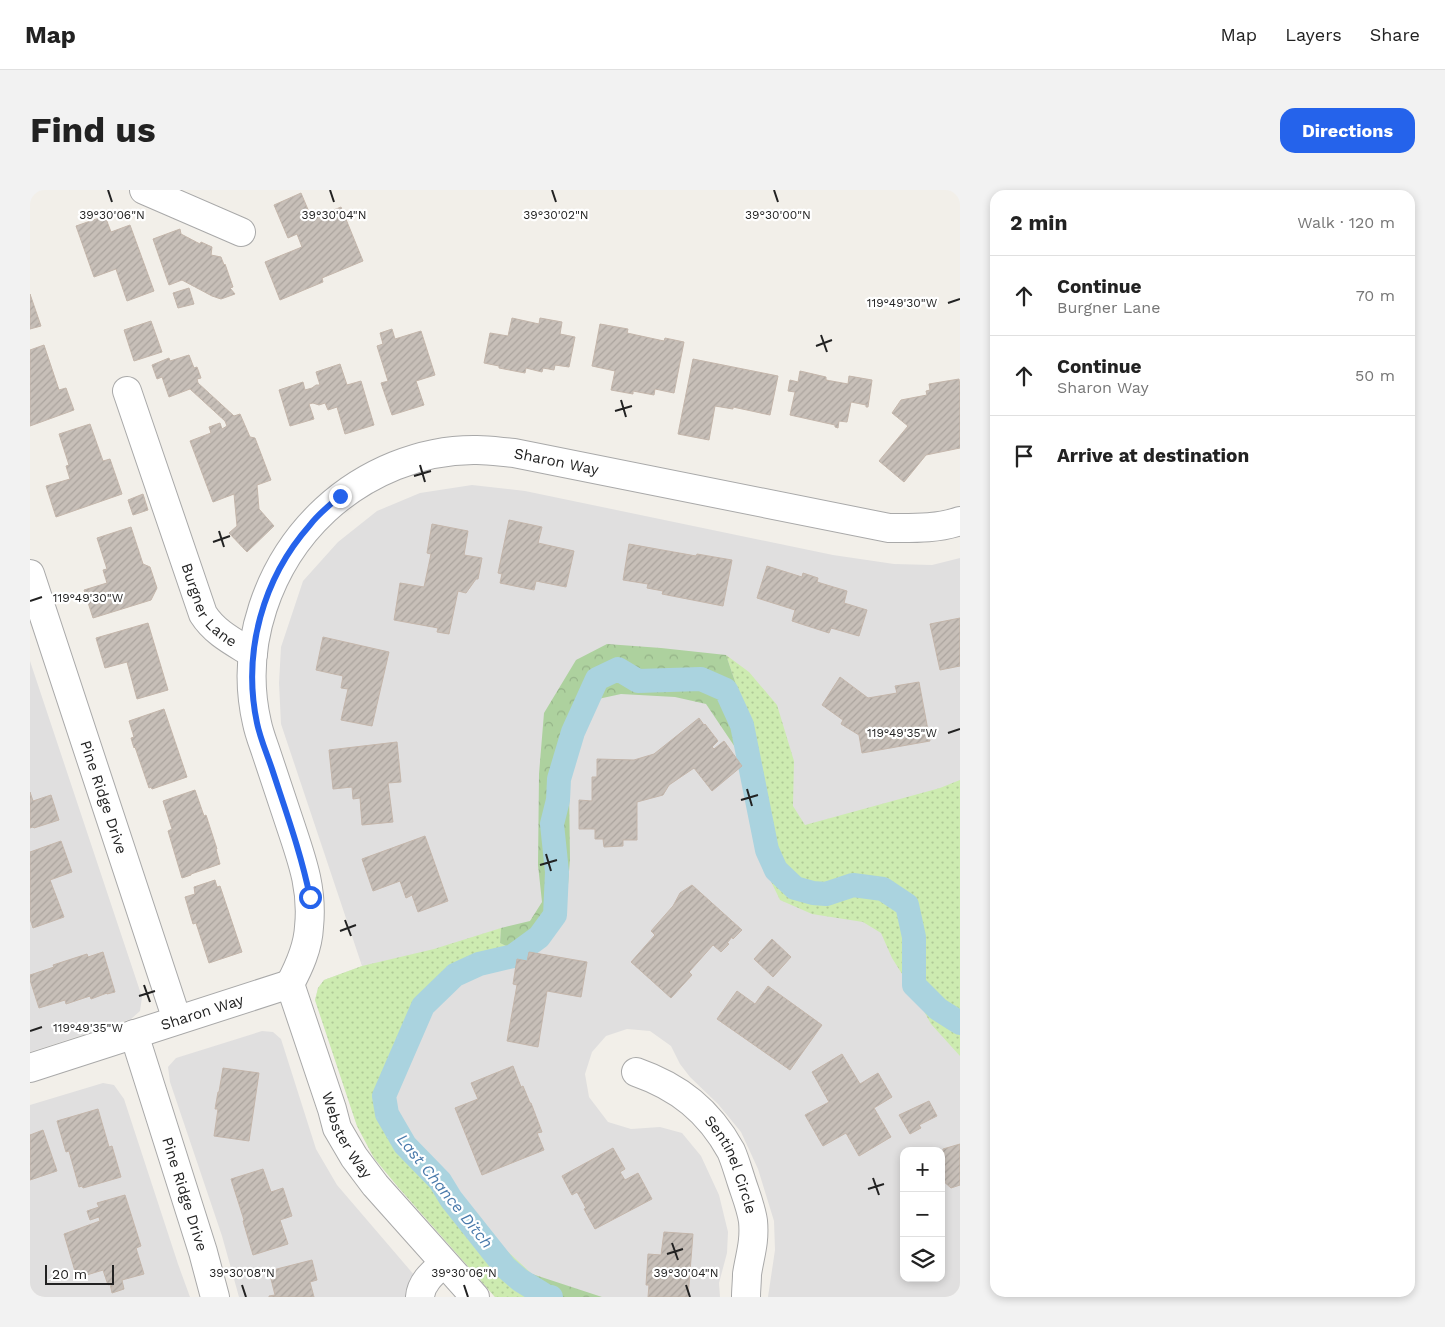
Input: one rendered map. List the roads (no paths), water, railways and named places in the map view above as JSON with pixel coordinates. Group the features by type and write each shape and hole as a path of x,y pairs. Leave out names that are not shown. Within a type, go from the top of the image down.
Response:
{"street":[{"path":"144,190 241,232"},
{"name":"Burgner Lane","path":"127,391 202,614 216,630 253,654 252,686 257,723 304,868 310,897 309,929 302,960 290,984"},
{"name":"Sharon Way","path":"253,654 258,624 269,588 285,557 310,524 340,496 374,475 407,461 443,452 476,450 514,453 889,528 922,528 960,520"},
{"name":"Pine Ridge Drive","path":"30,574 178,1020"},
{"name":"Sharon Way","path":"30,1068 290,984"},
{"name":"Webster Way","path":"290,984 337,1128 354,1157 375,1185 474,1297"},
{"name":"Pine Ridge Drive","path":"134,1034 203,1252 215,1297"},
{"name":"Sentinel Circle","path":"636,1072 673,1088 697,1106 716,1128 732,1153 753,1220 754,1245 748,1273 746,1297"},
{"path":"420,1297 427,1279 444,1263"}],"waterway":[{"name":"Last Chance Ditch","path":"551,1297 546,1296 520,1280 505,1267 451,1199 440,1181 405,1145 387,1114 384,1096 423,1006 455,975 479,964 513,956 539,937 555,915 557,872 552,824 558,800 559,779 573,732 597,679 618,669 638,681 701,679 726,690 742,725 767,850 776,870 795,888 813,893 826,894 853,885 883,889 907,905 914,937 914,985 938,1009 960,1023"}]}
